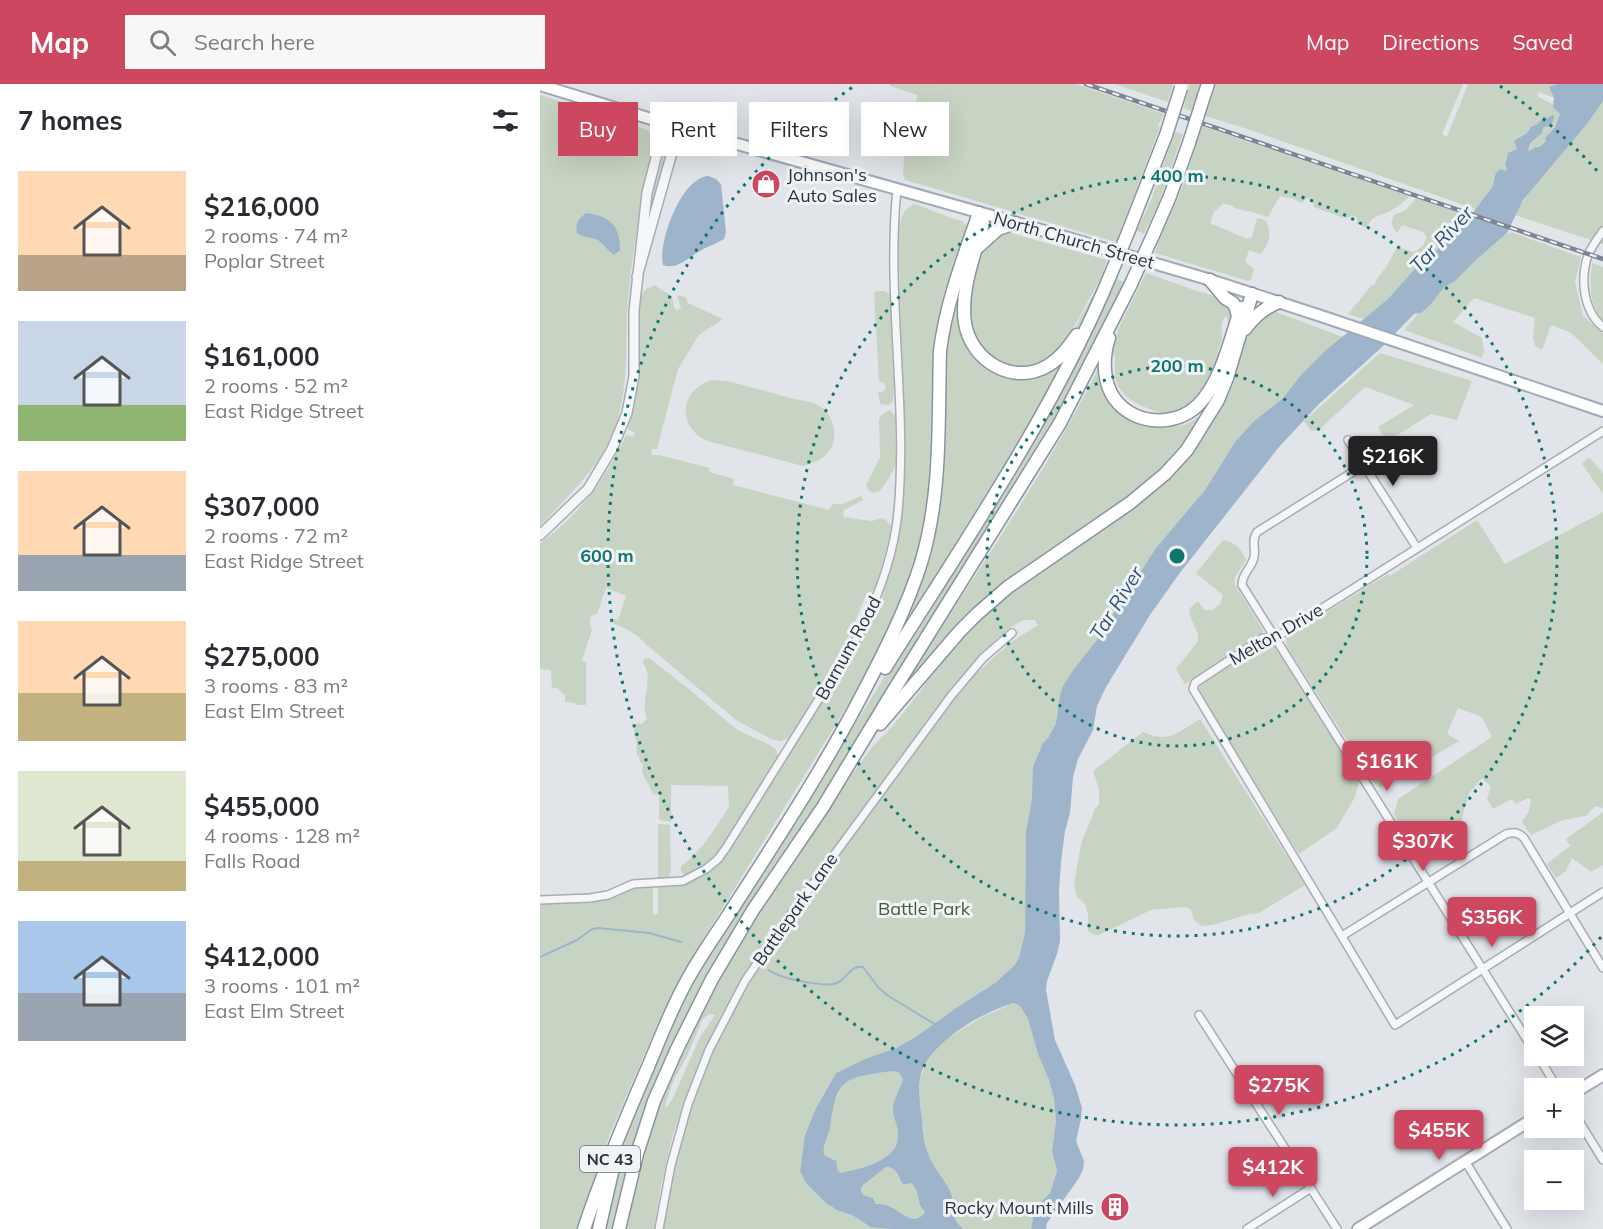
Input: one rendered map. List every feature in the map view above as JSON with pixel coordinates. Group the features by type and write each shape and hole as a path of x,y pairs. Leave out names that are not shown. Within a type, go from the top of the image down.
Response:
{"highway":[{"path":"851,716 864,701 1010,469 1069,366 1097,307 1129,230 1166,135 1182,86"},
{"path":"1206,90 1170,196 1107,344 1106,378 1120,406 1131,414 1151,420 1181,417 1193,410 1214,384 1238,316 1249,293"},
{"path":"982,214 976,250 964,296 965,324 969,337 976,350 986,361 1000,369 1020,373 1035,371 1050,365 1068,347 1097,307"},
{"path":"598,1229 616,1154 638,1090 690,975 805,795 851,716 888,646 911,591 930,523 937,479 942,337 954,284 982,214"},
{"path":"976,250 998,229 1015,223"},
{"path":"1210,280 1233,303 1238,316"},
{"path":"619,1229 636,1154 654,1101 697,1008 753,910 823,807 1060,423 1129,290"},
{"path":"855,753 977,614 1008,587 1130,503 1166,474 1186,450 1218,400 1240,335 1249,293"},
{"path":"1240,335 1259,313 1279,303"},
{"name":"NC 43","path":"584,1229 598,1187 638,1090"}],"main road":[{"name":"North Church Street","path":"540,85 650,121"},
{"name":"North Church Street","path":"737,145 897,189 1210,280 1603,411"},
{"path":"1584,1087 1603,1075"},
{"path":"1358,1229 1524,1124"}],"street":[{"path":"540,535 588,489 612,449 627,413 634,376 634,311 637,277 671,156"},
{"name":"Barnum Road","path":"540,900 590,898 608,895 633,884 683,881 706,869 718,859 860,633 874,606 890,559 898,514 900,435 893,235 897,189"},
{"path":"1601,233 1587,258 1584,289 1589,309 1603,327"},
{"name":"Melton Drive","path":"1483,969 1395,1025 1192,690 1194,683 1263,638 1275,638 1603,431"},
{"path":"1348,440 1417,548"},
{"path":"1364,465 1257,532 1253,537 1254,560 1244,575 1242,585 1524,1035"},
{"name":"Battlepark Lane","path":"659,1229 671,1165 685,1114 709,1050 745,981 789,915 951,696 983,658 1012,633"},
{"path":"1342,936 1506,834 1514,832 1524,838 1603,968"},
{"path":"1483,969 1603,892"},
{"path":"1199,1015 1337,1229"},
{"path":"1584,1129 1603,1160"},
{"path":"1465,1161 1507,1229"},
{"path":"1247,1229 1311,1188"}],"green space":[{"path":"890,84 1076,84 1164,114 1115,242 905,180 904,156 949,156 949,102 916,102 918,95 890,86"},
{"path":"1115,84 1173,84 1168,102"},
{"path":"1189,84 1201,84 1191,111 1184,108"},
{"path":"1216,84 1463,84 1442,134 1447,137 1468,84 1557,84 1549,87 1554,98 1539,92 1537,96 1554,105 1553,107 1560,114 1555,127 1542,145 1528,152 1530,143 1542,130 1547,118 1544,116 1539,123 1532,126 1514,142 1517,149 1506,158 1506,172 1494,176 1493,186 1475,209 1205,116"},
{"path":"540,95 564,102 558,102 558,156 638,156 638,127 650,132 650,156 654,156 644,196 629,289 625,380 619,415 613,433 599,459 540,526"},
{"path":"1603,101 1603,244 1515,215 1534,185"},
{"path":"1202,126 1410,196 1393,209 1374,218 1367,228 1357,224 1357,217 1344,218 1314,207 1308,198 1301,203 1280,196 1268,217 1223,204 1215,210 1210,223 1247,239 1252,237 1257,218 1265,220 1269,229 1268,242 1261,254 1249,250 1245,262 1254,269 1251,280 1248,281 1155,253 1182,188"},
{"path":"1175,132 1183,134 1158,204 1144,234 1137,231 1151,200"},
{"path":"663,156 666,156 650,209"},
{"path":"1416,198 1470,217 1454,237 1422,261 1392,296 1365,318 1348,314 1371,286 1375,285 1397,247 1413,252 1425,242 1427,237 1423,232 1402,225 1397,233 1391,224 1394,215 1406,210"},
{"path":"913,204 962,221 968,231 949,286 932,494 914,576 872,666 699,946 672,995 610,1134 579,1229 540,1229 540,904 595,902 624,891 653,887 653,914 658,914 658,887 688,883 710,870 726,855 880,605 899,538 905,481 898,232 904,213"},
{"path":"1004,231 1107,260 1103,274 1069,336 1103,277 1091,305 1071,340 1052,360 1025,369 994,362 975,338 968,309 979,259 984,247"},
{"path":"1511,232 1581,257 1575,282 1583,316 1603,333 1603,364 1570,332 1551,325 1542,350 1535,346 1533,338 1535,318 1474,298 1453,322 1482,338 1484,351 1482,358 1404,330 1440,288 1492,241"},
{"path":"1592,263 1603,267 1603,320 1592,300"},
{"path":"1146,273 1221,298 1234,311 1230,331 1226,316 1222,322 1222,339 1217,353 1224,350 1202,397 1172,416 1139,404 1124,394 1116,380 1115,355 1110,356 1119,327"},
{"path":"1117,279 1125,282 1125,286 1066,403 1000,513 715,964 687,1017 614,1229 602,1229 618,1161 640,1096 683,999 940,588 1093,329"},
{"path":"655,285 670,295 677,311 681,308 677,295 686,297 688,303 723,319 699,335 678,369 657,449 652,449 651,455 710,468 709,472 734,479 733,485 829,510 833,504 842,504 861,496 863,500 844,510 843,517 872,521 885,519 892,527 876,587 867,593 839,659 792,737 780,741 771,739 736,720 636,635 613,623 614,619 618,620 626,596 606,588 597,614 591,616 592,630 582,660 586,662 586,705 565,702 565,695 557,688 552,688 551,670 540,669 540,543 555,532 590,496 625,437 627,435 633,437 635,432 628,428 640,371 640,302 645,291"},
{"path":"884,291 892,295 894,387 893,401 889,405 880,404 878,392 883,392 886,388 885,384 879,381 874,293"},
{"path":"955,303 957,303 960,326 991,368 1054,366 1059,368 1032,419 909,616 906,614 927,555 944,363"},
{"name":"Battle Park","path":"1271,310 1343,337 1325,351 1300,376 1283,398 1253,422 1235,442 1205,490 1156,548 1100,636 1074,669 1060,695 1056,723 1043,743 1026,831 1025,932 1019,958 1014,966 995,983 917,1036 896,1048 836,1073 818,1104 805,1135 800,1171 806,1183 831,1207 852,1215 867,1226 890,1229 663,1229 676,1158 689,1112 719,1038 774,943 909,758 970,679 1011,642 1038,625 1035,620 1024,620 997,639 934,711 755,959 711,1037 674,1131 661,1185 654,1229 623,1229 654,1114 684,1043 732,954 821,816 873,746 891,728 923,688 942,657 990,606 1128,513 1157,488 1235,373 1248,333","holes":["709,1014 715,1015 700,1037 672,1100 666,1108 673,1082 703,1019"]},
{"path":"1380,353 1472,381 1457,420 1431,414 1399,434 1385,439 1378,427 1414,405 1365,387 1319,430 1311,431 1304,421"},
{"path":"1098,369 1102,388 1108,396 1114,403 1134,412 1181,426 1206,410 1180,450 1150,482 1017,577 899,694 1028,493"},
{"path":"712,380 727,381 818,405 823,408 833,423 834,440 830,450 820,459 803,466 703,439 695,433 688,422 686,407 692,393 704,383"},
{"path":"889,410 895,415 896,465 880,491 874,493 869,491 866,485 880,457 879,419"},
{"path":"1589,457 1603,473 1603,494 1582,464"},
{"path":"1603,512 1603,808 1595,806 1586,816 1563,820 1531,835 1522,822 1529,811 1531,799 1528,798 1516,804 1512,799 1493,809 1487,799 1491,787 1482,778 1469,793 1461,821 1453,837 1438,846 1427,831 1411,839 1394,814 1398,799 1492,737 1482,717 1458,708 1447,734 1459,741 1380,788 1373,781 1287,647 1286,639 1388,574 1390,577 1477,520 1505,564"},
{"path":"1223,540 1237,547 1246,560 1235,577 1234,583 1263,630 1263,634 1185,684 1176,669 1198,641 1198,634 1189,614 1190,608 1198,601 1204,610 1213,610 1220,604 1223,595 1196,573"},
{"path":"1273,640 1359,781 1355,797 1337,828 1299,854 1198,696 1201,685 1264,641"},
{"path":"649,658 735,728 773,747 778,755 778,760 719,851 703,866 685,875 681,872 681,866 701,847 729,806 728,786 671,785 671,822 659,820 659,795 653,794 642,772 643,764 637,756 636,738 634,737 634,725 642,724 647,718 645,704 648,676 643,663 644,659"},
{"path":"1200,719 1305,885 1259,913 1213,925 1201,926 1194,920 1191,910 1186,907 1151,910 1099,935 1094,935 1088,931 1086,908 1077,897 1074,885 1081,844 1099,804 1099,789 1093,771 1143,732 1167,737"},
{"path":"1603,812 1603,865 1591,872 1572,858 1566,871 1556,878 1547,864 1570,846 1566,839"},
{"path":"658,824 670,825 671,871 668,879 660,880 658,878"},
{"path":"1014,1003 1020,1006 1028,1019 1054,1098 1056,1121 1052,1151 1057,1171 1050,1193 1035,1208 1031,1229 963,1229 955,1218 954,1207 945,1182 927,1153 919,1098 920,1078 927,1061 939,1044 984,1016"},
{"path":"897,1070 903,1080 893,1107 898,1134 893,1151 878,1162 841,1173 835,1161 824,1155 823,1149 833,1105 842,1086 846,1081 858,1076"},
{"path":"886,1167 895,1171 902,1185 911,1183 914,1186 920,1205 926,1213 916,1218 906,1217 889,1206 877,1204 873,1198 863,1195 862,1186"}],"water":[{"path":"1557,84 1603,84 1603,101 1586,125 1523,200 1507,233 1455,281 1444,287 1421,313 1414,314 1382,347 1319,404 1279,447 1179,574 1150,615 1097,706 1093,730 1078,759 1073,777 1070,813 1061,862 1060,941 1046,990 1055,1040 1075,1085 1082,1108 1076,1141 1084,1161 1079,1178 1047,1223 1046,1229 1031,1229 1035,1208 1050,1193 1057,1171 1052,1151 1056,1121 1054,1098 1028,1019 1020,1006 1014,1003 1001,1007 957,1031 933,1053 924,1065 920,1078 919,1088 926,1147 931,1161 950,1191 956,1221 963,1229 870,1227 852,1215 827,1204 806,1183 800,1171 805,1135 816,1108 836,1073 896,1048 917,1036 995,983 1014,966 1019,958 1025,932 1026,831 1032,799 1033,767 1043,743 1056,723 1063,686 1100,636 1156,548 1205,490 1235,442 1253,422 1283,398 1300,376 1325,351 1388,299 1422,261 1454,237 1493,186 1497,172 1501,169 1506,171 1508,153 1517,149 1515,140 1526,134 1544,116 1547,118 1554,115 1552,124 1544,127 1543,132 1530,143 1528,151 1544,143 1545,138 1555,127 1560,114 1553,107 1554,98 1549,87","holes":["892,1071 899,1072 903,1080 893,1107 898,1131 897,1143 893,1151 878,1162 841,1173 838,1171 836,1161 824,1155 824,1145 840,1089 853,1079","886,1167 895,1171 903,1185 911,1183 914,1186 925,1213 921,1217 908,1217 889,1206 876,1204 873,1198 863,1195 862,1186"]},
{"path":"708,176 721,184 726,232 724,239 677,265 663,265 662,255 668,227 681,199 698,179"},
{"path":"586,213 607,219 616,228 620,250 614,255 598,240 577,233 576,226"}],"waterway":[{"path":"540,957 598,928 649,933 681,942"},
{"path":"769,970 802,981 831,984 841,981 855,968 863,967 887,995 936,1025"}],"railway":[{"path":"1086,84 1603,259"}],"place":[{"name":"Johnson's Auto Sales","path":"766,184"},
{"name":"Rocky Mount Mills","path":"1115,1207"}],"water label":[{"name":"Tar River","path":"1441,239"},
{"name":"Tar River","path":"1116,603"}]}
